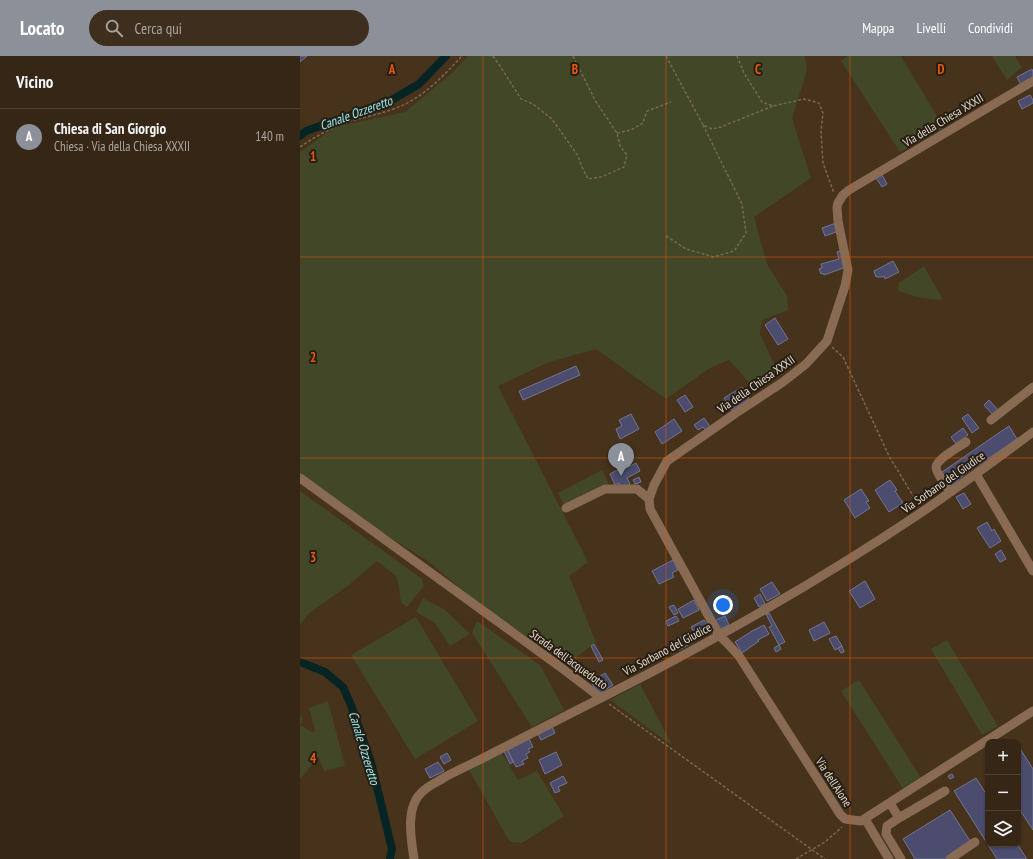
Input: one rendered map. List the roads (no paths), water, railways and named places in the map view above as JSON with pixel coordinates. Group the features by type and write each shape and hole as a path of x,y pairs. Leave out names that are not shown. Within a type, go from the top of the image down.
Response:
{"street":[{"name":"Via della Chiesa XXXII","path":"649,499 654,485 667,461 783,382 806,364 827,341 845,286 848,270 838,221 837,207 843,195 849,190 1033,81"},
{"path":"991,420 1033,387"},
{"name":"Via Sorbano del Giudice","path":"414,859 410,821 415,803 420,793 430,786 576,712 719,636 797,591 951,492 1033,432"},
{"path":"951,492 937,471 936,466 939,460 966,442"},
{"path":"976,474 1033,571"},
{"name":"Strada dell'acquedotto","path":"300,478 601,698"},
{"path":"566,508 606,489 637,489 649,499 650,509 719,636"},
{"name":"Via dell'Aione","path":"719,636 739,656 840,814 846,819 861,821 865,819"},
{"path":"889,859 865,819 1033,711"},
{"path":"901,859 886,834 887,826 945,791"},
{"path":"890,803 899,818"},
{"path":"950,859 975,842"}],"waterway":[{"name":"Canale Ozzeretto","path":"300,136 306,131 390,101 419,84 446,56"},
{"name":"Canale Ozzeretto","path":"300,662 325,672 343,687 371,762 392,849 390,859"}],"place":[{"name":"Chiesa di San Giorgio","path":"621,476"}]}
